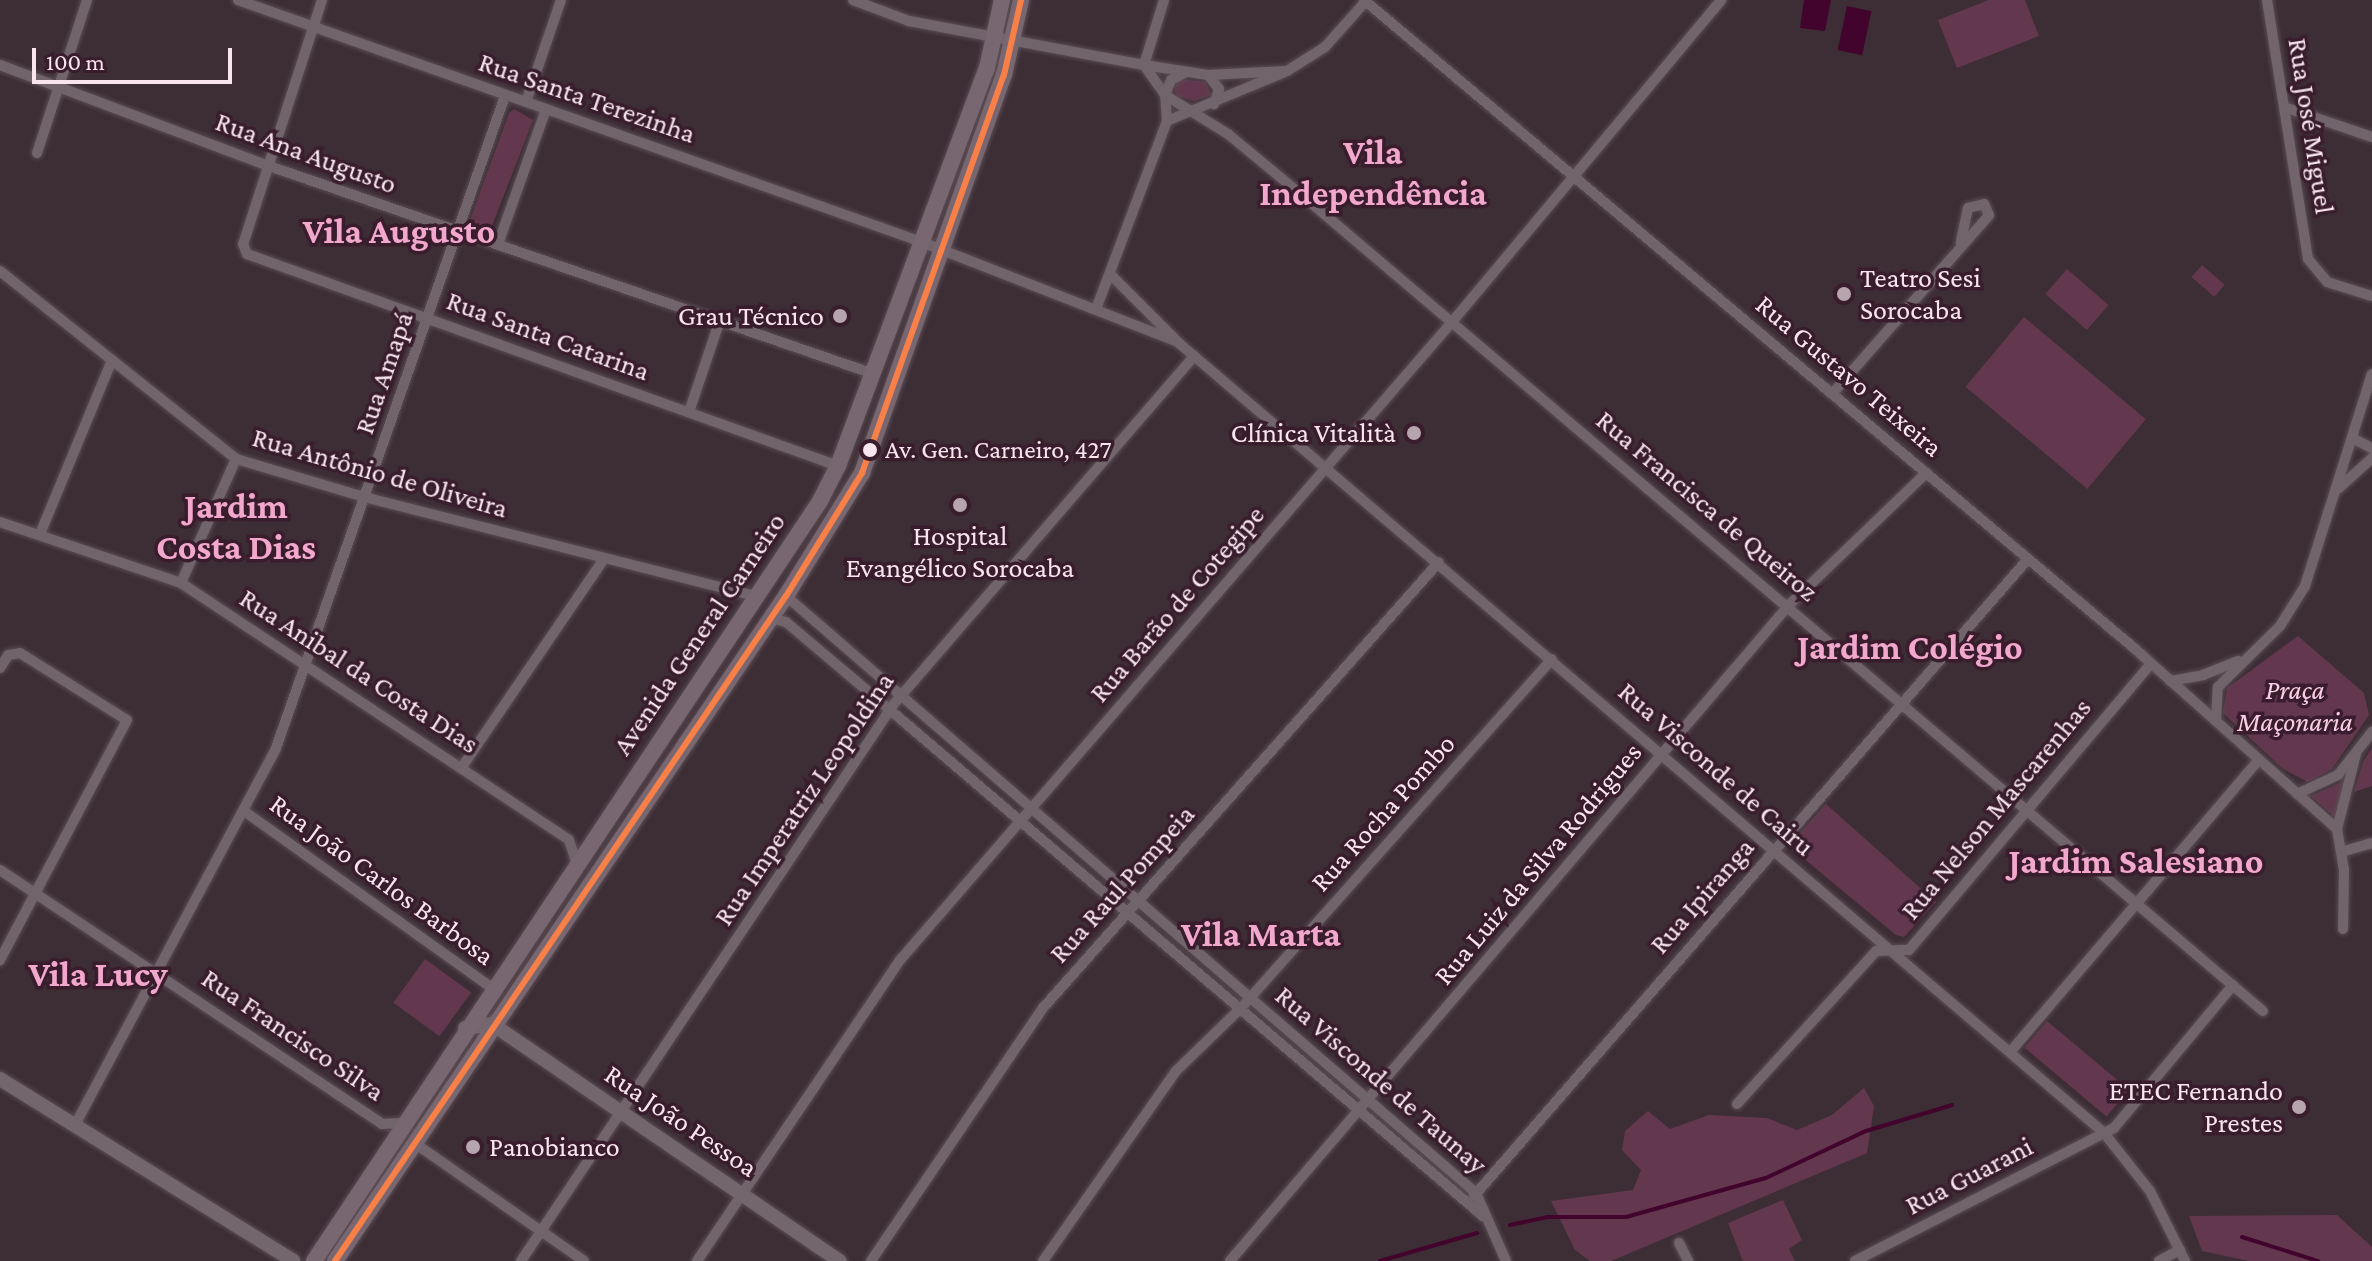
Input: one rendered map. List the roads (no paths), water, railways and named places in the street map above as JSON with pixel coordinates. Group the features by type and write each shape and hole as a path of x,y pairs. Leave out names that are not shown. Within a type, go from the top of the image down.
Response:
{"main road":[{"name":"Avenida General Carneiro","path":"314,1261 401,1123 756,596 838,466 995,39 1002,0"},
{"name":"Avenida General Carneiro","path":"335,1261 492,1024 786,596 862,473 944,250 1014,43 1021,0"},
{"path":"465,1028 492,1024"},
{"name":"Rua João Pessoa","path":"492,1024 840,1261"},
{"path":"0,1079 293,1261"}],"street":[{"path":"37,153 56,87 87,0"},
{"name":"Rua Santa Terezinha","path":"238,0 919,241"},
{"path":"269,166 322,0"},
{"path":"526,102 561,0"},
{"path":"853,0 909,21 1144,65 1208,75 1287,71"},
{"path":"1144,65 1164,0"},
{"name":"Rua Barão de Cotegipe","path":"697,1261 901,959 1452,322 1721,0"},
{"name":"Rua José Miguel","path":"2267,0 2308,259 2327,282 2372,296"},
{"path":"1167,121 1214,105 1287,71 1325,47 1365,1"},
{"name":"Rua Gustavo Teixeira","path":"1365,1 1576,175 2028,559 2337,829"},
{"path":"1152,39 1152,56 1163,68"},
{"name":"Rua Ana Augusto","path":"0,65 269,166 871,373"},
{"path":"1144,65 1165,95 1190,112"},
{"path":"1096,309 1167,121 1165,95 1171,80 1187,71"},
{"path":"1208,75 1219,89 1214,105"},
{"name":"Rua Amapá","path":"75,1125 244,811 309,666 364,497 505,96"},
{"name":"Rua Francisca de Queiroz","path":"1214,105 1228,134"},
{"path":"2284,107 2372,137"},
{"path":"498,244 546,109"},
{"name":"Rua Francisca de Queiroz","path":"1190,112 1228,134 1904,702 2263,1011"},
{"name":"Rua Santa Catarina","path":"269,166 243,249 838,466"},
{"path":"919,241 944,250"},
{"path":"1832,394 1961,242"},
{"name":"Rua Visconde de Cairu","path":"944,250 1180,344"},
{"name":"Rua Antônio de Oliveira","path":"0,271 236,459 364,497 756,596"},
{"name":"Rua Visconde de Cairu","path":"1110,274 1180,344 1439,562 2104,1133 2150,1191 2182,1256"},
{"path":"689,412 720,320"},
{"name":"Rua Imperatriz Leopoldina","path":"521,1261 889,709 1194,356"},
{"path":"40,534 112,360"},
{"path":"2216,721 2218,687 2243,658 2280,626 2300,597 2372,374"},
{"path":"2352,438 2372,448"},
{"path":"2333,496 2358,465 2372,458"},
{"path":"181,583 236,459"},
{"name":"Rua Luiz da Silva Rodrigues","path":"1230,1261 1788,606 1926,473"},
{"name":"Rua Anibal da Costa Dias","path":"0,522 181,583 569,840 576,861"},
{"path":"462,767 604,559"},
{"name":"Rua Ipiranga","path":"1463,1204 1476,1193 2028,559"},
{"name":"Rua Raul Pompeia","path":"871,1261 1043,1008 1439,562"},
{"name":"Rua Visconde de Taunay","path":"786,596 1476,1193 1484,1217"},
{"name":"Rua Visconde de Taunay","path":"771,618 786,622 1356,1113 1463,1204 1484,1217"},
{"path":"0,668 14,652 127,720 0,960"},
{"path":"2170,681 2203,675 2243,658"},
{"name":"Rua Rocha Pombo","path":"1043,1261 1176,1071 1251,997 1552,659"},
{"name":"Rua Nelson Mascarenhas","path":"1737,1104 1876,951 1909,950 2151,664"},
{"path":"2297,794 2338,775 2372,732"},
{"path":"2343,929 2341,852 2337,829 2356,754"},
{"path":"2011,1051 2259,760"},
{"name":"Rua João Carlos Barbosa","path":"244,811 492,988"},
{"path":"2341,852 2372,843"},
{"name":"Rua Francisco Silva","path":"0,870 382,1124 401,1123"},
{"name":"Rua Guarani","path":"1855,1261 2114,1128 2233,985"},
{"path":"413,1142 584,1261"},
{"path":"1484,1217 1506,1261"},
{"path":"1679,1243 1688,1261"},
{"path":"2159,1261 2182,1256"}],"waterway":[{"path":"1510,1225 1547,1217 1626,1217 1766,1178 1866,1131 1952,1105"},
{"path":"1380,1261 1477,1233"},
{"path":"2242,1237 2318,1261"}],"place":[{"name":"Teatro Sesi Sorocaba","path":"1844,294"},
{"name":"Grau Técnico","path":"840,316"},
{"name":"Clínica Vitalità","path":"1414,433"},
{"name":"Av. Gen. Carneiro, 427","path":"870,450"},
{"name":"Hospital Evangélico Sorocaba","path":"960,505"},
{"name":"ETEC Fernando Prestes","path":"2299,1107"},
{"name":"Panobianco","path":"473,1147"}],"district":[{"name":"Vila Independência","path":"1373,172"},
{"name":"Vila Augusto","path":"399,232"},
{"name":"Jardim Costa Dias","path":"236,526"},
{"name":"Jardim Colégio","path":"1910,648"},
{"name":"Jardim Salesiano","path":"2136,862"},
{"name":"Vila Marta","path":"1261,935"},
{"name":"Vila Lucy","path":"98,975"}],"park label":[{"name":"Praça Maçonaria","path":"2295,706"}]}
